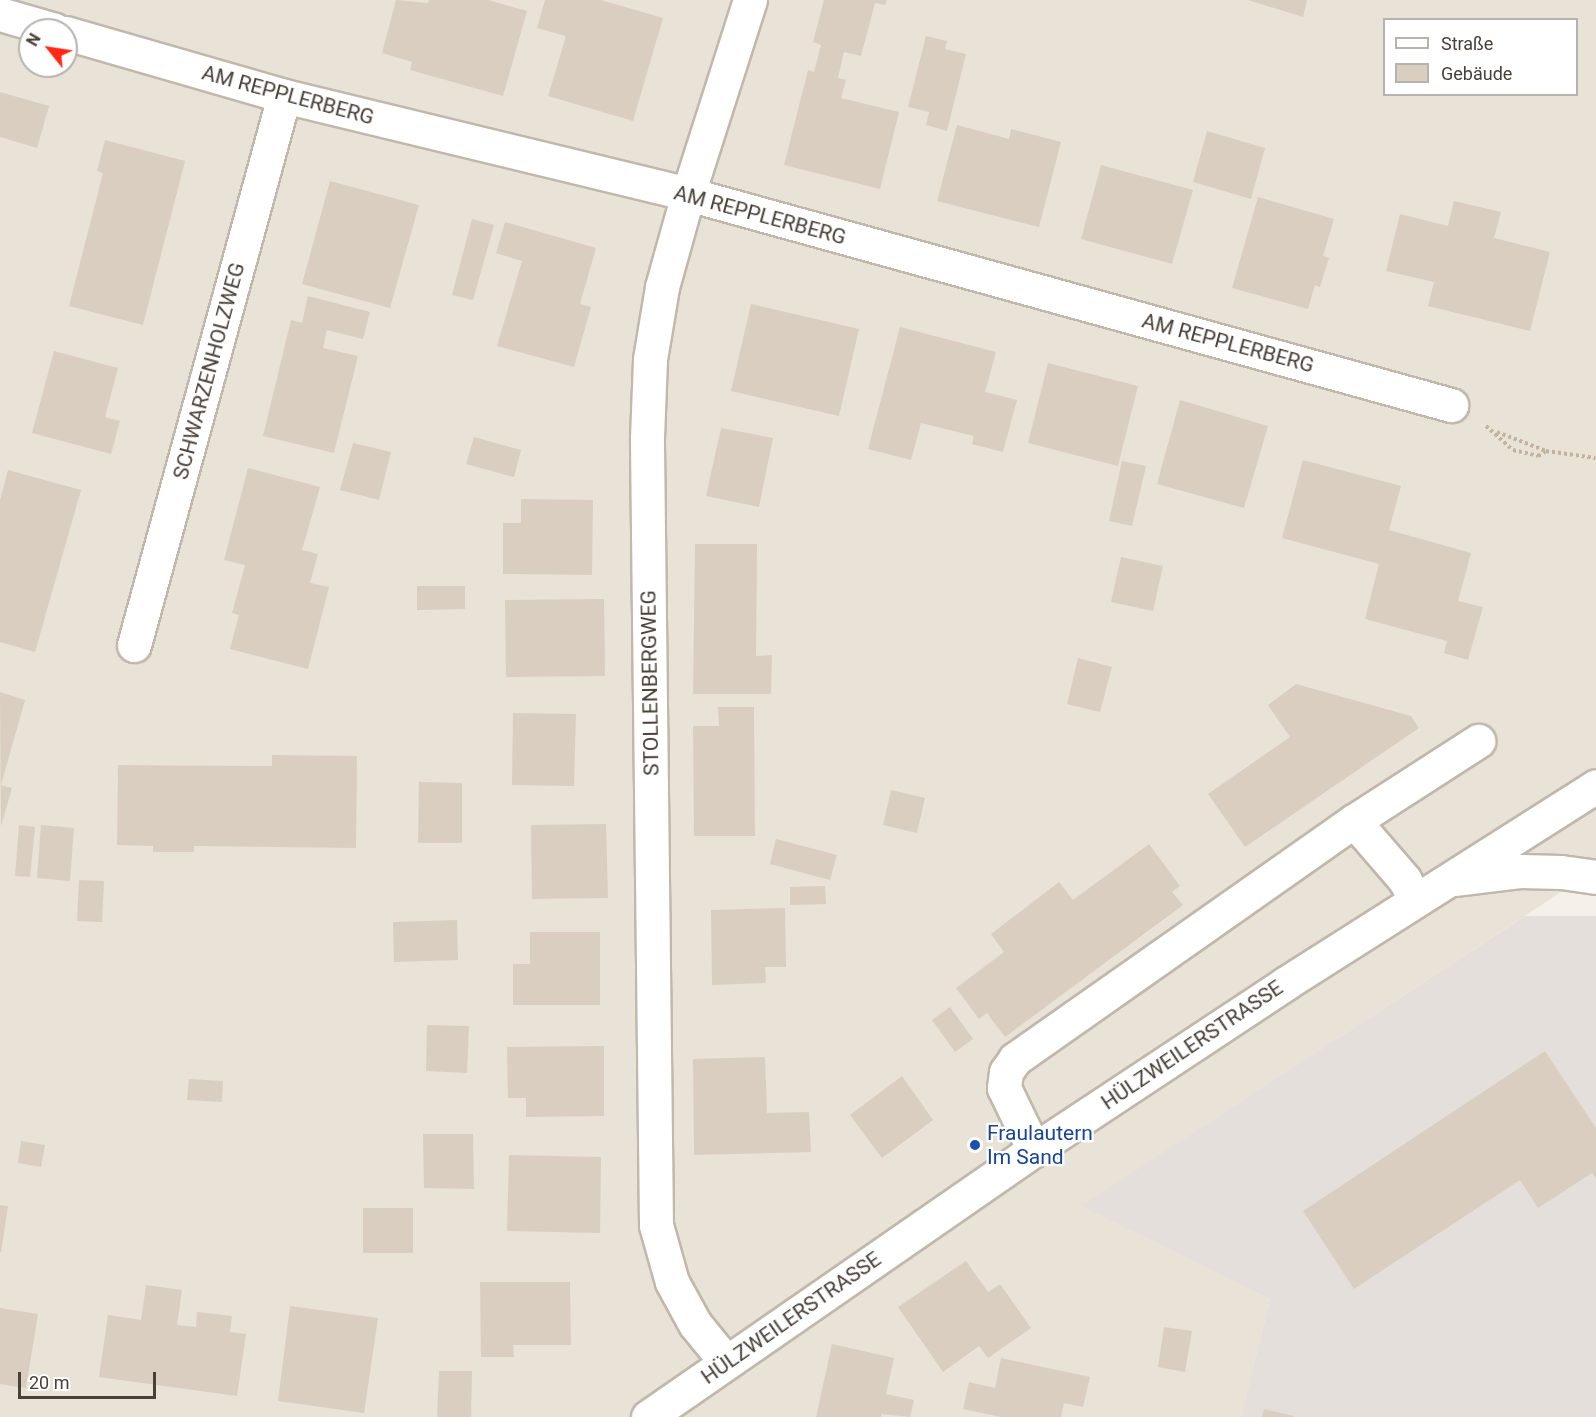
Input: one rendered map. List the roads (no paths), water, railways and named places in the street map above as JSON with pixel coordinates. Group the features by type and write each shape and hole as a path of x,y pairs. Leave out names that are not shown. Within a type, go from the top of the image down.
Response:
{"street":[{"name":"STOLLENBERGWEG","path":"726,1362 694,1324 672,1282 656,1225 647,438 650,359 658,308 688,194 750,0"},
{"path":"0,14 18,19"},
{"name":"AM REPPLERBERG","path":"78,36 284,96 688,194 1451,405"},
{"name":"SCHWARZENHOLZWEG","path":"134,645 284,96"},
{"path":"1034,1150 1004,1088 1006,1072 1015,1059 1354,821 1478,741"},
{"name":"HÜLZWEILERSTRASSE","path":"648,1417 1034,1150 1416,899 1596,786"},
{"path":"1354,821 1404,879 1416,899"},
{"path":"1445,881 1520,871 1561,872 1596,877"}],"place":[{"name":"Fraulautern Im Sand","path":"975,1145"}]}
